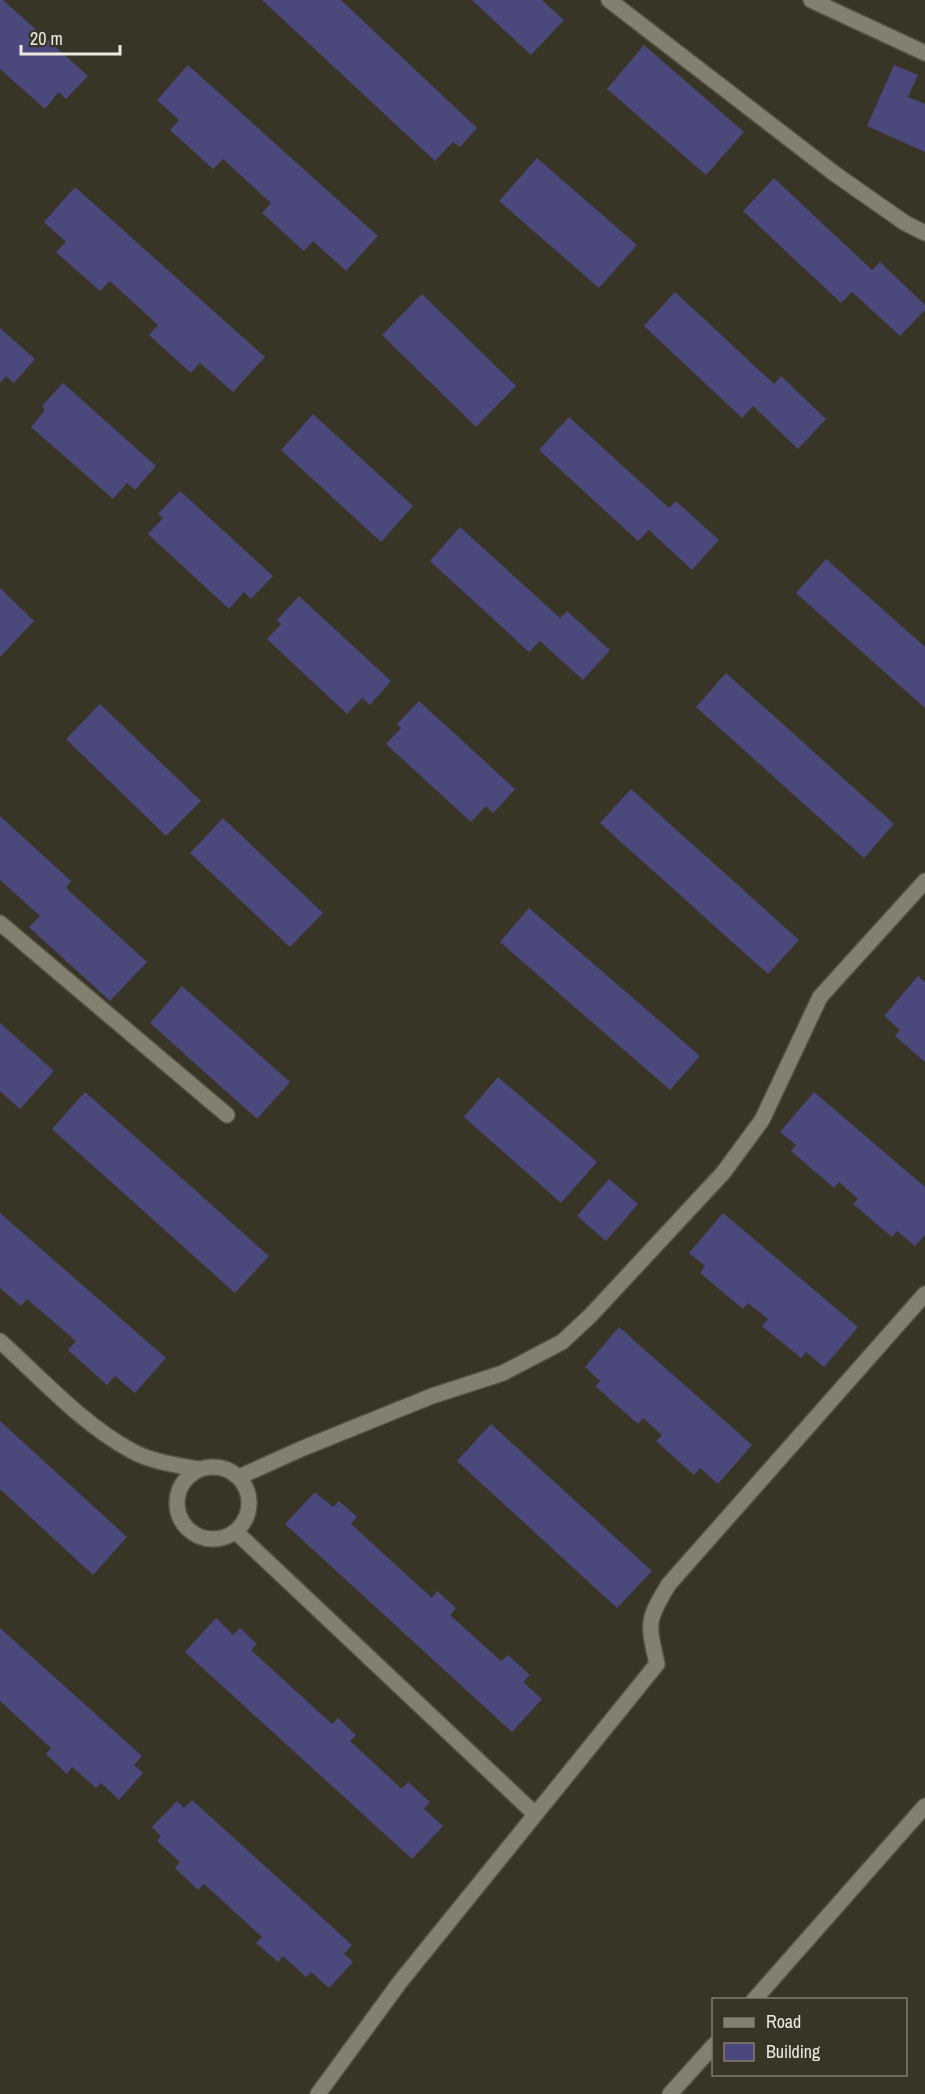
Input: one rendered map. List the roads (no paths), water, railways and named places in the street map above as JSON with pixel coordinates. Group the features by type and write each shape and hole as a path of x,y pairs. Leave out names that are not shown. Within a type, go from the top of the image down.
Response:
{"street":[{"path":"609,0 835,174 905,223 925,233"},
{"path":"811,0 925,53"},
{"path":"239,1477 301,1449 432,1396 503,1373 562,1342 590,1316 723,1173 762,1120 820,997 925,881"},
{"path":"0,923 226,1115"},
{"path":"318,2094 400,1982 657,1664 649,1628 654,1609 669,1584 925,1294"},
{"path":"0,1341 89,1423 133,1451 158,1461 199,1469 213,1466 227,1469 239,1477 247,1490 250,1504 247,1518 236,1532 219,1540 204,1539 190,1532 181,1520 177,1506 179,1490 187,1478 199,1469"},
{"path":"236,1532 535,1814"},
{"path":"756,1998 925,1806"},
{"path":"670,2094 712,2047"}]}
